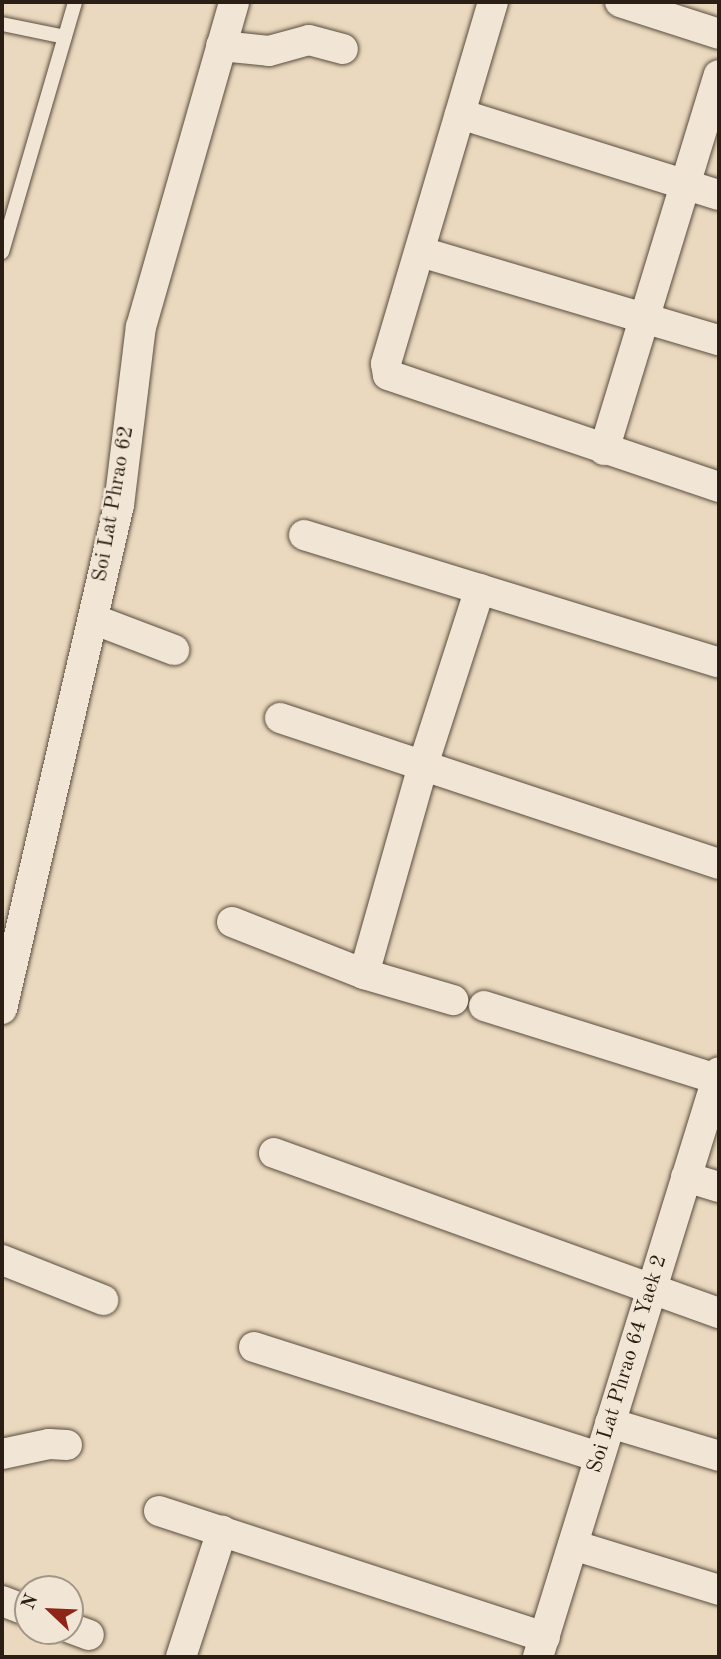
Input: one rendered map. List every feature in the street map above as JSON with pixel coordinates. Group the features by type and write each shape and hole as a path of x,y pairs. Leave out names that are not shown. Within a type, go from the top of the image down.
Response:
{"street":[{"name":"Soi Lat Phrao 62","path":"3,995 12,916 93,619 119,505 141,327 234,2"},
{"path":"493,2 386,363 388,375 719,487"},
{"path":"620,2 719,34"},
{"path":"221,46 269,51 309,40 343,49"},
{"path":"604,450 719,75"},
{"path":"460,114 719,195"},
{"path":"421,252 719,340"},
{"path":"304,535 719,663"},
{"path":"364,974 423,765 480,589"},
{"path":"93,619 174,650"},
{"path":"281,718 719,864"},
{"path":"232,922 364,974 453,1000"},
{"path":"484,1006 718,1076"},
{"name":"Soi Lat Phrao 64 Yaek 2","path":"542,1647 718,1076"},
{"path":"274,1153 650,1291 719,1313"},
{"path":"686,1177 719,1187"},
{"path":"2,1260 103,1300"},
{"path":"254,1347 599,1458"},
{"path":"610,1423 719,1456"},
{"path":"2,1454 48,1444 67,1445"},
{"path":"159,1511 222,1531 542,1647"},
{"path":"181,1657 222,1531"},
{"path":"573,1545 719,1590"}],"lane":[{"path":"2,252 75,2"},
{"path":"2,23 65,37"}]}
